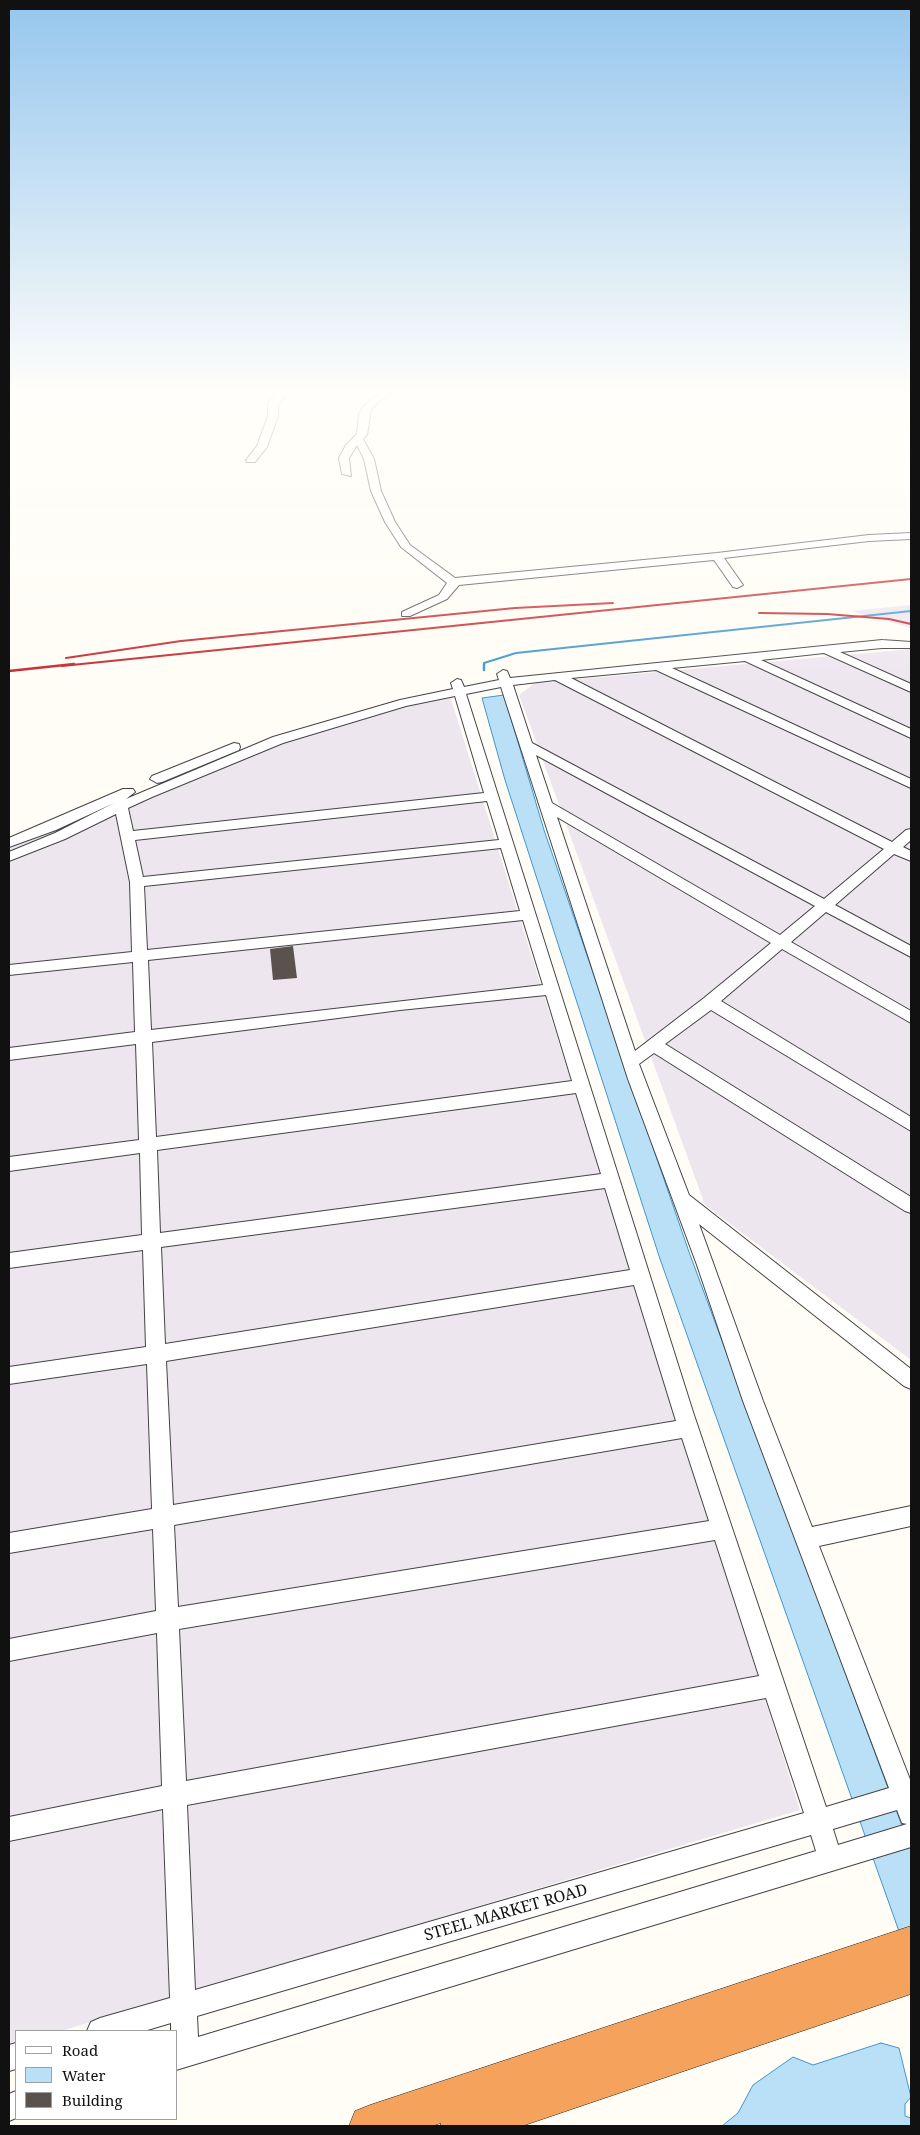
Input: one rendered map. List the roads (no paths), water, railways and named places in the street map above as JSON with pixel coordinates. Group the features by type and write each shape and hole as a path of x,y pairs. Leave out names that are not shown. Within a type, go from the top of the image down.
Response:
{"highway":[{"path":"461,2126 862,1976 911,1945"},
{"path":"370,2126 862,1976 911,1974"}],"street":[{"path":"375,489 390,522 406,547 453,582 717,556 860,539 911,536"},
{"path":"717,556 737,586"},
{"path":"406,614 443,597 453,586 453,582"},
{"path":"9,843 147,794 278,740 460,686 499,679 734,650 875,635 911,635"},
{"path":"499,679 557,676 882,644 911,645"},
{"path":"734,650 911,734"},
{"path":"826,650 911,688"},
{"path":"658,666 911,784"},
{"path":"557,676 911,857"},
{"path":"499,679 525,744 631,1062 753,1400 805,1539 909,1801"},
{"path":"460,686 551,989 688,1428 831,1859"},
{"path":"525,744 911,952"},
{"path":"129,836 493,796"},
{"path":"120,802 129,836 136,882 140,956 183,2007 181,2055 911,1835"},
{"path":"9,857 120,802"},
{"path":"546,805 911,1018"},
{"path":"631,1062 710,1002 911,833"},
{"path":"136,882 507,843"},
{"path":"9,970 529,915"},
{"path":"9,1054 143,1039 400,1005 551,989"},
{"path":"710,1002 911,1125"},
{"path":"654,1045 911,1206"},
{"path":"9,1164 581,1086"},
{"path":"9,1260 610,1180"},
{"path":"682,1200 911,1380"},
{"path":"9,1375 156,1354 640,1276"},
{"path":"9,1543 688,1428"},
{"path":"805,1539 911,1516"},
{"path":"9,1650 167,1620 722,1529"},
{"path":"9,1829 175,1795 774,1685"},
{"name":"STEEL MARKET ROAD","path":"103,2030 819,1821 909,1801"}],"water":[{"path":"504,695 544,830 689,1252 911,1850 911,1965 660,1259 505,780 482,698"},
{"path":"881,2043 899,2048 911,2097 905,2104 905,2116 911,2118 911,2126 722,2126 738,2113 753,2085 793,2057 813,2065"}],"waterway":[{"path":"484,670 484,663 516,653 911,611"}],"railway":[{"path":"62,666 911,579"},
{"path":"66,658 181,641 515,608 613,603"},
{"path":"759,613 827,614 889,619 911,624"},
{"path":"9,671 74,664"}]}
